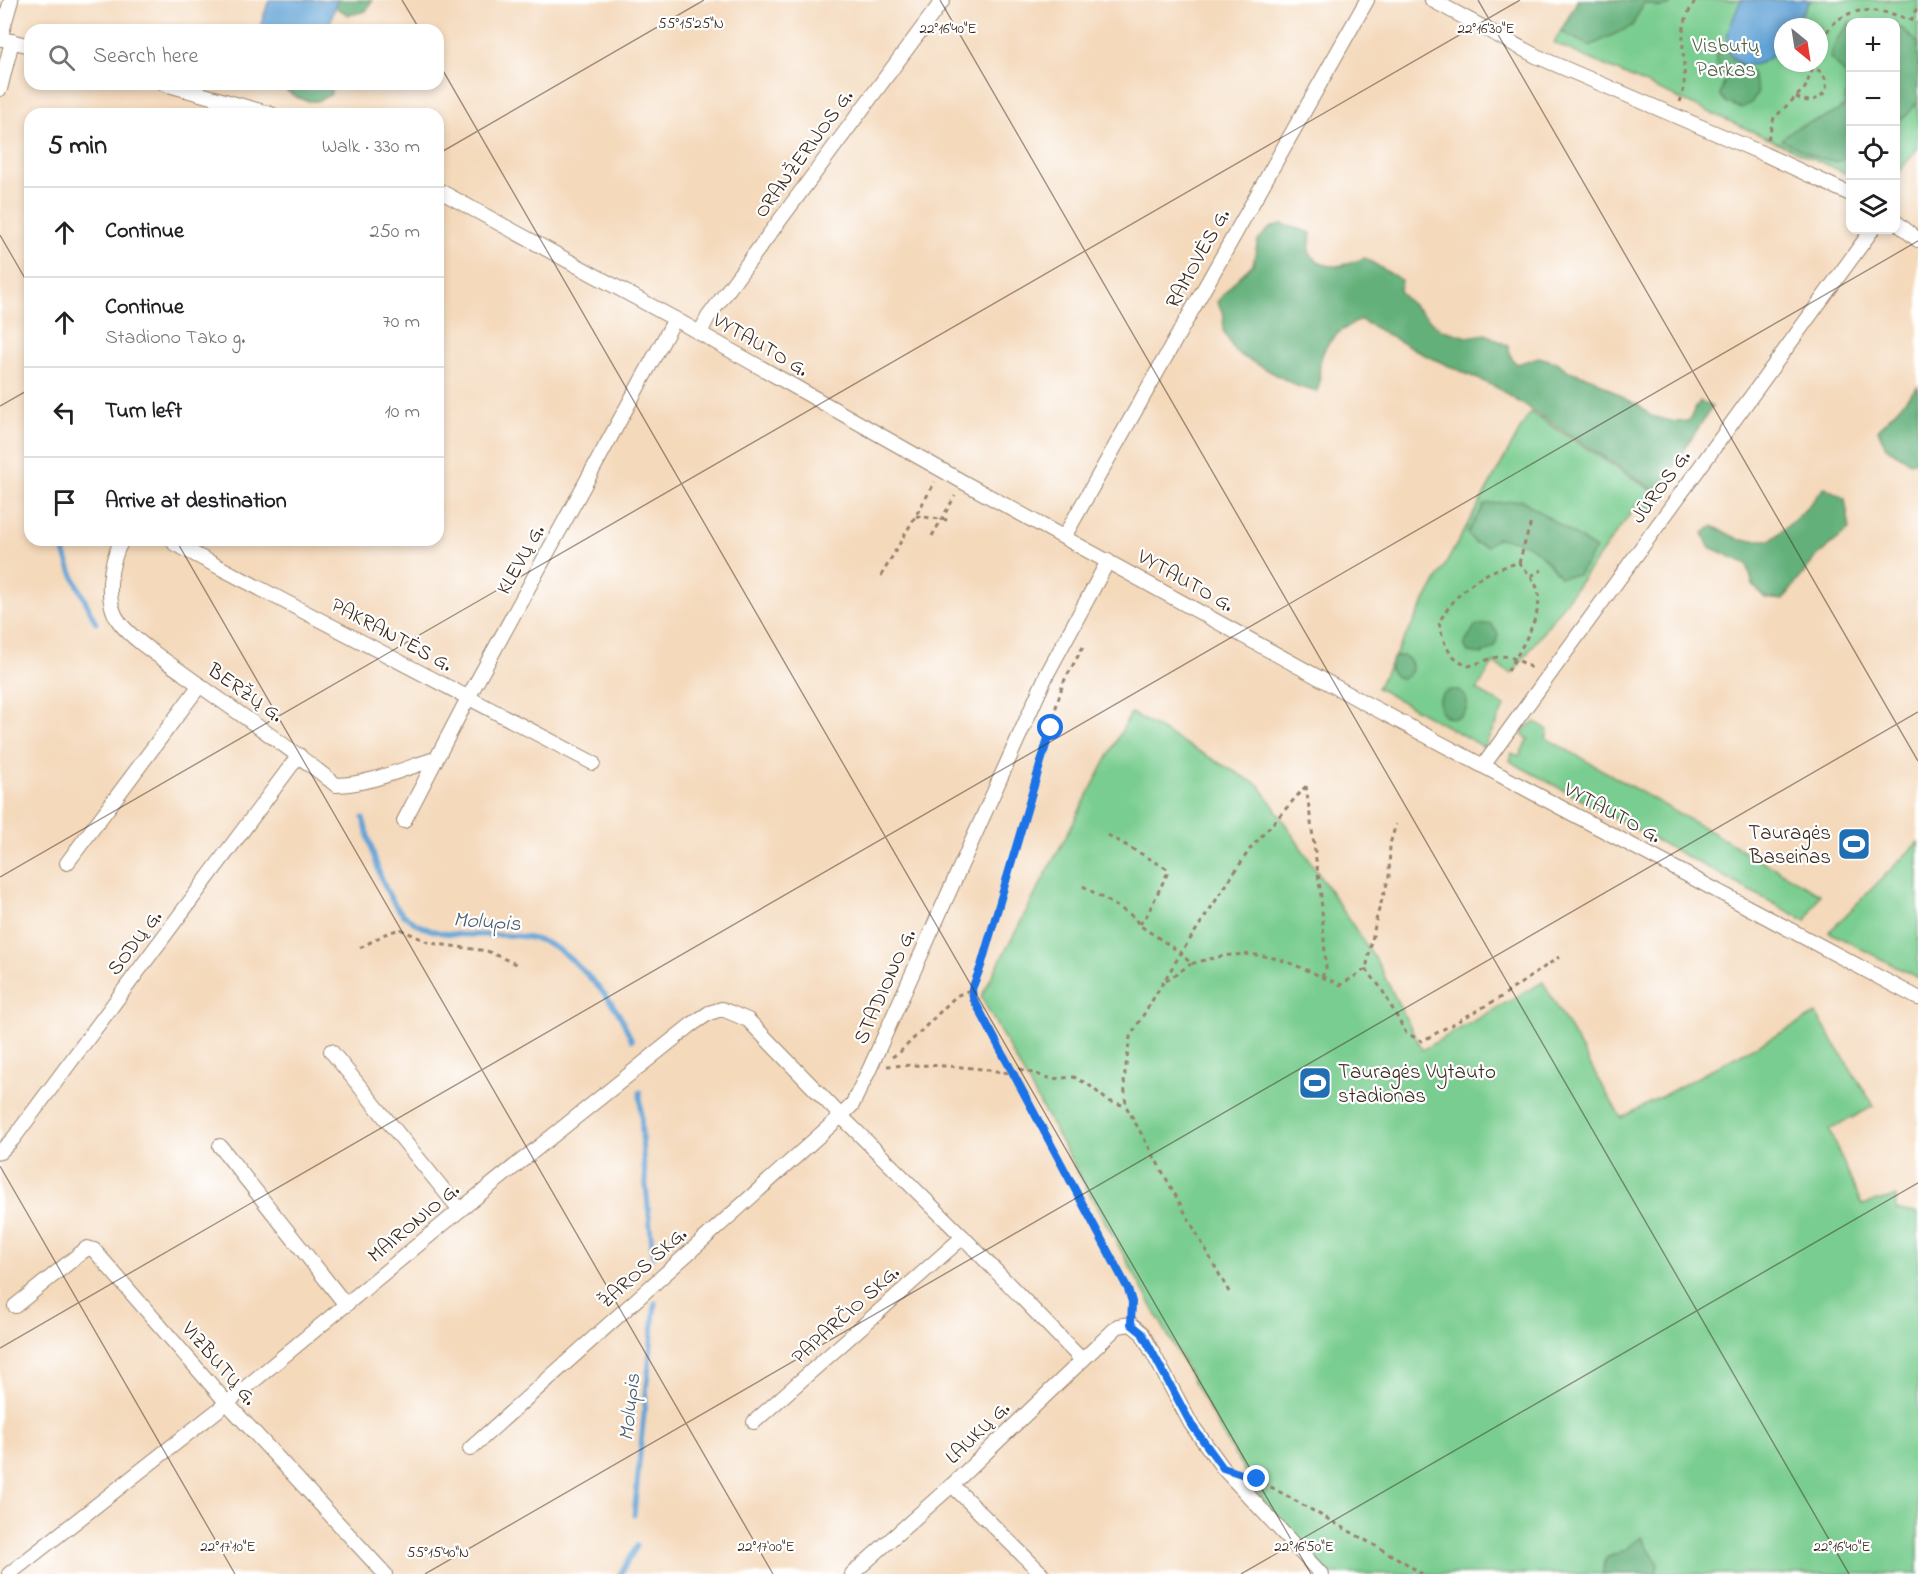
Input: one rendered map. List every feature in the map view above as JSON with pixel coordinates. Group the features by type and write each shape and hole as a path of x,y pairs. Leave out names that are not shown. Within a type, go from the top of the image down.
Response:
{"street":[{"path":"0,89 4,40 11,0"},
{"name":"ORANŽERIJOS G.","path":"700,333 708,317 942,0"},
{"name":"RAMOVĖS G.","path":"1064,537 1367,0"},
{"path":"1432,0 1536,56 1846,192"},
{"path":"4,40 24,45"},
{"path":"186,90 250,108"},
{"name":"VYTAUTO G.","path":"444,193 675,319 954,477 1483,766 1918,998"},
{"path":"1900,225 1918,240"},
{"name":"JŪROS G.","path":"1483,766 1869,234"},
{"name":"KLEVŲ G.","path":"404,821 435,759 675,319"},
{"name":"BERŽŲ G.","path":"119,546 112,562 109,581 111,600 119,622 157,654 299,755 336,785 371,780 435,759"},
{"name":"PAKRANTĖS G.","path":"179,546 593,763"},
{"name":"STADIONO G.","path":"841,1116 852,1105 870,1068 1047,674 1108,561"},
{"path":"67,863 200,686"},
{"name":"SODŲ G.","path":"0,1152 13,1139 299,755"},
{"name":"MAIRONIO G.","path":"9,1574 227,1403 460,1210 709,1013 722,1009 748,1020 841,1116"},
{"path":"331,1051 460,1210"},
{"path":"841,1116 1082,1360"},
{"name":"ŽAROS SKG.","path":"470,1449 841,1116"},
{"path":"220,1146 346,1305"},
{"name":"PAPARČIO SKG.","path":"754,1422 963,1237"},
{"name":"VIZBUTŲ G.","path":"15,1306 87,1248 94,1250 227,1403 385,1574"},
{"path":"1131,1324 1142,1333 1191,1424 1223,1468 1321,1574"},
{"name":"LAUKŲ G.","path":"852,1574 952,1485 1119,1326 1131,1324"},
{"path":"952,1485 1042,1574"}],"path":[{"path":"1675,116 1684,91 1682,40 1686,19 1696,0"},
{"path":"1911,21 1918,5"},
{"path":"1828,30 1835,20 1847,12 1861,8 1918,23"},
{"path":"1764,154 1774,118 1805,88 1812,72"},
{"path":"1796,97 1809,102 1818,99 1826,91 1827,79 1822,72"},
{"path":"882,576 936,480"},
{"path":"932,536 958,492"},
{"path":"916,516 948,520"},
{"path":"1508,672 1536,611 1539,595 1534,582 1520,563 1530,522"},
{"path":"1520,563 1504,566 1466,587 1449,605 1439,622 1443,642 1455,660 1469,666 1494,657 1516,657 1546,679"},
{"path":"1530,577 1542,570"},
{"path":"1083,647 1064,683 985,954 972,989 973,998 1128,1289 1132,1302 1131,1324"},
{"path":"1229,1292 1126,1106 1124,1080 1130,1037 1181,953 1250,849 1306,786 1321,896 1326,968 1322,977"},
{"path":"1163,984 1191,964 1220,955 1262,954 1293,963 1341,985 1366,969 1377,916 1389,877 1390,844 1396,824"},
{"path":"1108,835 1166,868 1167,874 1147,915 1139,925"},
{"path":"1083,886 1134,917 1139,925 1181,953 1191,964"},
{"path":"360,948 385,934 400,929 430,943 486,951 518,965"},
{"path":"1366,969 1381,988 1406,1033 1422,1041 1498,999 1559,957"},
{"path":"870,1068 900,1052 956,996 972,989"},
{"path":"870,1068 888,1065 950,1067 1014,1074 1020,1069 1052,1079 1074,1077 1089,1085 1108,1101 1126,1106"},
{"path":"1249,1476 1422,1574"}],"green space":[{"path":"337,0 372,0 366,11 349,15 335,7"},
{"name":"Visbutų Parkas","path":"1578,0 1918,0 1918,148 1900,171 1900,18 1846,18 1846,173 1554,43"},
{"path":"1578,0 1672,0 1669,6 1659,7 1644,3 1632,26 1590,46 1561,32"},
{"path":"1846,28 1846,75 1830,58 1836,40"},
{"path":"1900,28 1918,43 1918,102 1900,120"},
{"path":"1724,44 1734,60 1751,71 1758,92 1751,103 1741,108 1727,103 1720,95 1726,76 1716,64 1716,52"},
{"path":"287,90 331,90 331,94 317,101 307,101"},
{"path":"1846,91 1846,158 1837,162 1819,158 1781,140 1795,129 1827,117 1845,106"},
{"path":"1282,224 1311,233 1309,252 1321,263 1335,266 1350,264 1365,258 1401,280 1400,292 1440,329 1467,337 1486,334 1508,346 1512,359 1517,364 1539,357 1556,362 1569,371 1594,379 1638,405 1651,416 1675,422 1688,421 1700,401 1712,407 1657,492 1496,387 1427,356 1361,320 1340,331 1329,342 1320,364 1317,392 1297,386 1236,353 1223,330 1224,315 1217,302 1253,264 1258,240 1270,228"},
{"path":"1918,386 1918,460 1910,462 1886,447 1878,430"},
{"path":"1530,412 1656,493 1653,511 1639,502 1512,674 1493,663 1477,690 1505,706 1484,747 1377,688"},
{"path":"1825,487 1845,499 1850,529 1816,557 1783,600 1765,598 1753,585 1747,564 1709,547 1703,533 1713,526 1740,540 1771,540 1800,515"},
{"path":"1522,500 1596,549 1578,575 1560,577 1540,554 1527,545 1497,538 1487,546 1475,543 1467,533 1485,504"},
{"path":"1491,624 1498,634 1495,647 1482,654 1468,652 1464,645 1475,626"},
{"path":"1401,656 1409,659 1412,667 1409,675 1401,678 1393,675 1390,667 1393,659"},
{"path":"1453,690 1463,694 1467,704 1463,714 1453,718 1443,714 1439,704 1443,694"},
{"name":"Tauragės Vytauto stadionas","path":"1131,713 1260,786 1376,960 1422,1050 1543,982 1621,1118 1816,1014 1874,1106 1829,1130 1862,1205 1896,1196 1896,1210 1918,1213 1918,1574 1330,1574 1281,1523 1261,1498 1223,1435 981,997"},
{"path":"1536,722 1548,730 1546,738 1820,894 1806,921 1510,761 1512,753 1519,756 1528,739 1522,734 1527,726"},
{"path":"1918,842 1918,978 1829,932"},
{"path":"1641,1537 1658,1564 1656,1574 1602,1574 1606,1558 1625,1550"}],"water":[{"path":"269,0 337,0 330,24 261,24"},
{"path":"1741,0 1811,0 1798,18 1774,18 1774,53 1762,62 1745,65 1737,62 1727,45 1729,28"}],"waterway":[{"name":"Molupis","path":"62,546 71,571 96,623"},
{"name":"Molupis","path":"363,818 382,880 400,911 416,924 433,931 452,934 511,935 549,944 577,965 604,994 619,1014 632,1040"},
{"name":"Molupis","path":"640,1092 643,1156 653,1256"},
{"name":"Molupis","path":"634,1515 655,1303"},
{"name":"Molupis","path":"620,1574 637,1546"}],"place":[{"name":"Tauragės Baseinas","path":"1854,844"},
{"name":"Tauragės Vytauto stadionas","path":"1315,1083"}],"route":[{"path":"1051,728 981,966 972,989 973,998 1128,1289 1132,1302 1131,1324 1142,1333 1191,1424 1223,1468 1257,1479"}]}
